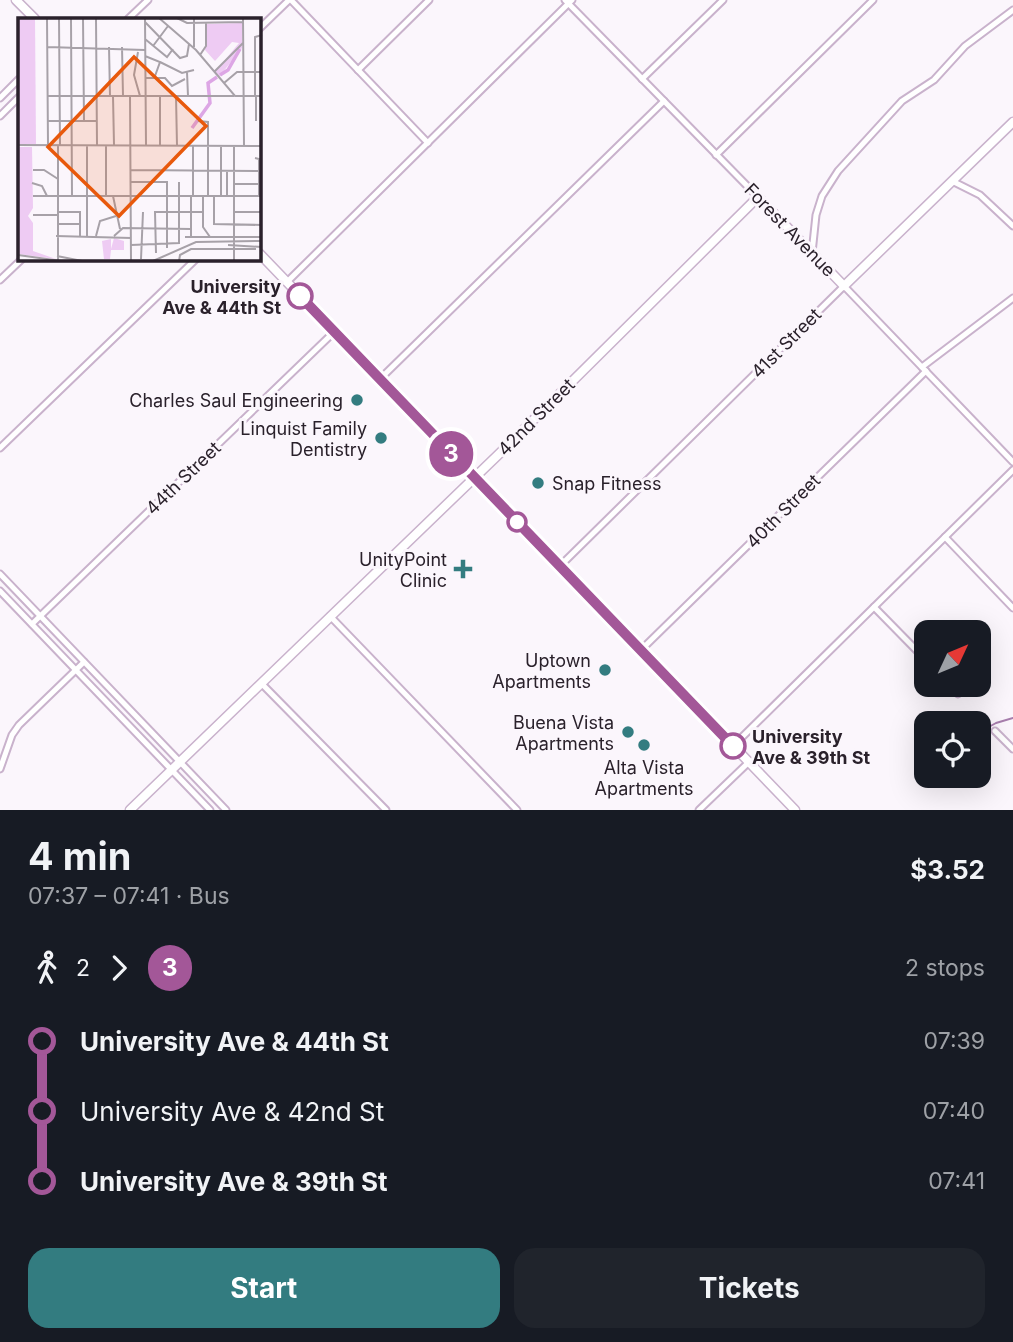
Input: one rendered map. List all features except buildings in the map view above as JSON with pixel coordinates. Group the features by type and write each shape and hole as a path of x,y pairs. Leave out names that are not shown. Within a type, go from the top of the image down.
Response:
{"street":[{"path":"16,0 34,18"},
{"path":"129,18 148,0"},
{"path":"261,27 290,0 428,143"},
{"path":"358,70 429,0"},
{"path":"642,79 723,0"},
{"path":"716,155 873,0"},
{"path":"287,282 569,1"},
{"name":"Forest Avenue","path":"569,1 1013,462"},
{"path":"812,253 816,215 822,196 838,171 902,102 934,80 965,47 1013,10"},
{"path":"0,97 18,80"},
{"path":"0,116 18,98"},
{"path":"380,379 664,101"},
{"name":"41st Street","path":"560,566 1013,122"},
{"path":"952,181 980,195 1013,226"},
{"name":"42nd Street","path":"130,810 474,478 758,197"},
{"path":"261,255 795,810"},
{"path":"0,280 20,261"},
{"path":"0,448 194,261"},
{"name":"40th Street","path":"641,650 924,369 1013,298"},
{"name":"44th Street","path":"32,624 334,331"},
{"path":"733,746 1013,470"},
{"path":"945,537 1013,608"},
{"path":"1,576 226,810"},
{"path":"0,591 210,810"},
{"path":"874,607 914,648"},
{"path":"330,616 517,810"},
{"path":"0,769 5,762 12,735 19,725 84,662"},
{"path":"261,683 386,810"},
{"path":"995,731 1013,749"},
{"path":"699,810 749,762"}],"waterway":[{"path":"991,726 1013,718"}],"bus line":[{"name":"3","path":"300,296 733,746"}],"place":[{"name":"University Ave & 44th St","path":"300,296"},
{"name":"Charles Saul Engineering","path":"357,400"},
{"name":"Linquist Family Dentistry","path":"381,438"},
{"name":"Snap Fitness","path":"538,483"},
{"name":"UnityPoint Clinic","path":"463,569"},
{"name":"Uptown Apartments","path":"605,670"},
{"name":"Buena Vista Apartments","path":"628,732"},
{"name":"Alta Vista Apartments","path":"644,745"},
{"name":"University Ave & 39th St","path":"733,746"}]}
